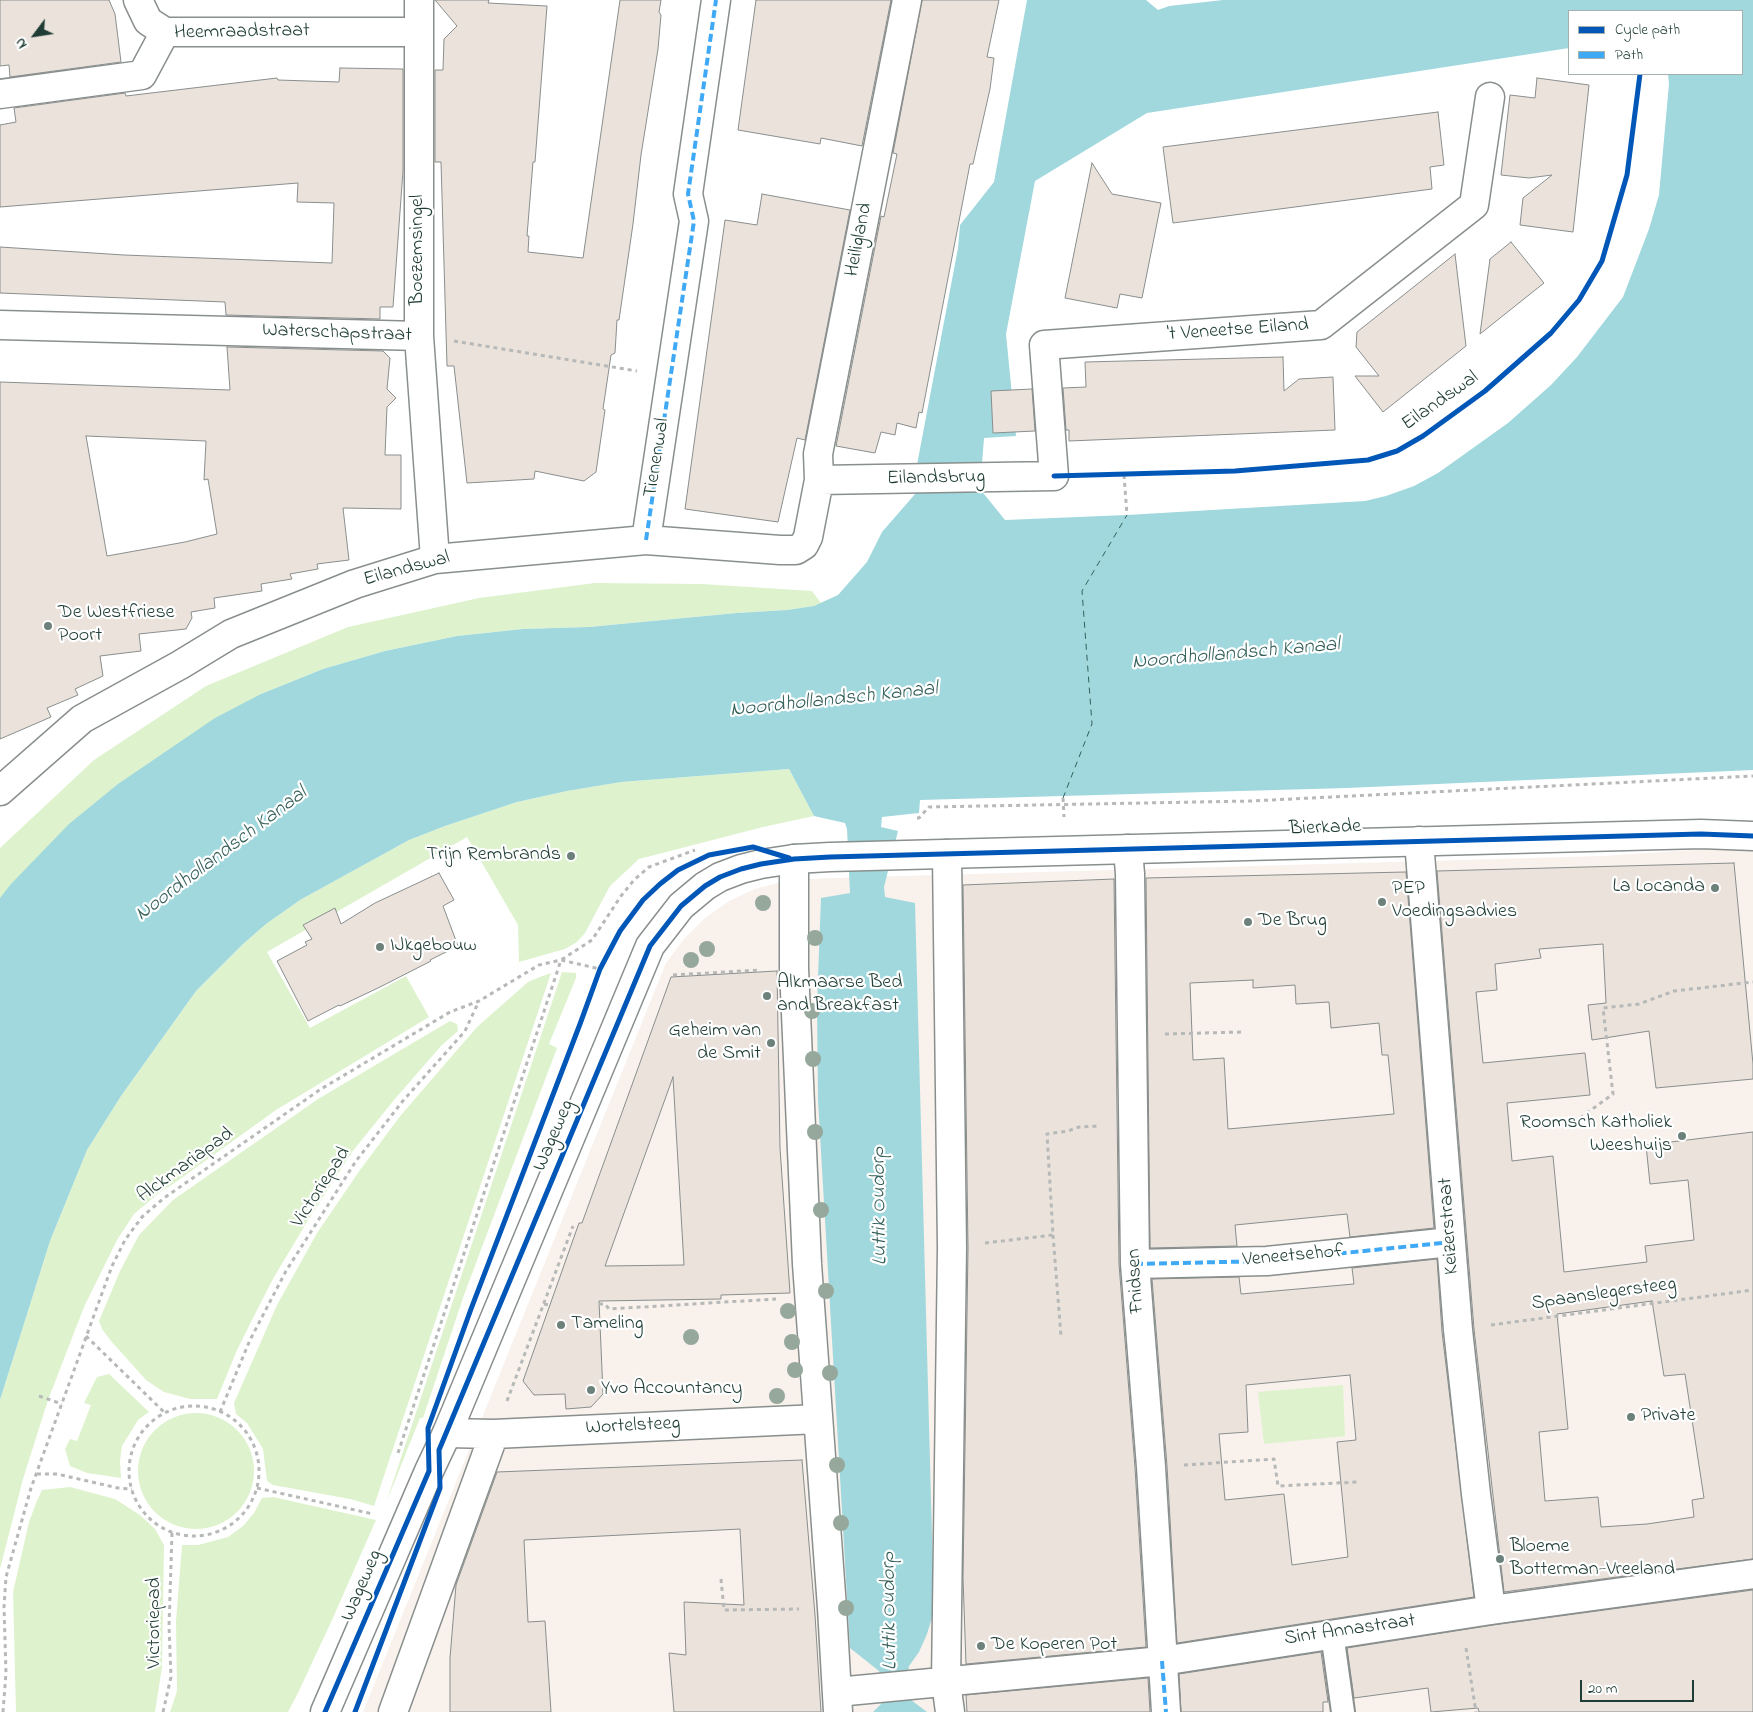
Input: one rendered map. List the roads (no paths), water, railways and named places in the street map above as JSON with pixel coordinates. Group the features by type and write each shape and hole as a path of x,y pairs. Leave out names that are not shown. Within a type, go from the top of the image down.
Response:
{"street":[{"path":"138,0 148,21 166,32"},
{"name":"Boezemsingel","path":"419,0 419,336 435,558"},
{"name":"Tienenwal","path":"646,540 694,220 688,194 716,0"},
{"name":"Heiligland","path":"819,480 818,454 907,0"},
{"name":"Heemraadstraat","path":"0,94 142,75 166,32 419,32"},
{"name":"'t Veneetse Eiland","path":"1054,476 1044,345 1321,325 1474,205 1490,96"},
{"name":"Waterschapstraat","path":"0,325 419,336"},
{"name":"Eilandsbrug","path":"819,480 1054,476"},
{"name":"Eilandswal","path":"0,791 82,719 180,665 231,634 356,584 435,558 646,540 796,550 804,545 808,536 819,480"},
{"name":"Bierkade","path":"794,859 1701,834 1753,836"},
{"name":"Keizerstraat","path":"1419,841 1458,1330 1491,1610"},
{"name":"Fnidsen","path":"1128,849 1130,874 1135,1264 1151,1467 1166,1712"},
{"path":"947,854 952,1248 946,1682 950,1712"},
{"path":"794,859 794,968 809,1298 838,1702"},
{"name":"Wageweg","path":"325,1712 447,1433 650,946 681,906 705,886 720,877 741,869 794,859"},
{"name":"Veneetsehof","path":"1135,1264 1267,1261 1451,1242"},
{"name":"Wortelsteeg","path":"447,1433 494,1434 818,1419"},
{"path":"393,1712 494,1434"},
{"name":"Sint Annastraat","path":"838,1702 878,1687 1162,1660 1332,1633 1753,1574"}],"lane":[{"path":"1332,1633 1343,1712"}],"water":[{"path":"1027,0 1146,0 1158,10 1169,6 1223,0 1634,0 1632,10 1568,10 1568,48 1147,113 1035,181 1006,334 1016,436 984,438 980,489 1005,520 1365,501 1386,496 1414,486 1438,473 1508,423 1551,385 1577,357 1623,297 1649,229 1659,195 1669,84 1668,75 1743,75 1743,10 1662,10 1663,0 1753,0 1753,770 1347,788 920,800 919,813 882,817 881,827 898,831 884,887 885,897 915,903 934,1611 927,1634 919,1652 909,1666 908,1672 880,1674 879,1671 850,1648 818,1100 817,1004 821,898 850,893 847,829 845,823 814,816 789,769 621,782 517,802 409,840 300,900 266,924 196,991 121,1096 87,1150 50,1241 0,1400 0,898 11,884 69,824 118,784 215,718 261,694 323,669 385,651 457,636 523,629 589,627 787,610 814,606 838,595 867,562 882,532 916,493 916,470 958,248 960,225 994,182"},
{"path":"910,1696 911,1700 927,1712 873,1712 882,1703 881,1698"}],"waterway":[{"path":"1636,0 1719,10"}],"place":[{"name":"De Westfriese Poort","path":"48,626"},
{"name":"Trijn Rembrands","path":"571,856"},
{"name":"La Locanda","path":"1715,888"},
{"name":"PEP Voedingsadvies","path":"1382,902"},
{"name":"De Brug","path":"1248,922"},
{"name":"IJkgebouw","path":"380,947"},
{"name":"Alkmaarse Bed and Breakfast","path":"767,996"},
{"name":"Geheim van de Smit","path":"771,1043"},
{"name":"Roomsch Katholiek Weeshuijs","path":"1682,1136"},
{"name":"Tameling","path":"561,1325"},
{"name":"Yvo Accountancy","path":"591,1390"},
{"name":"Private","path":"1631,1417"},
{"name":"Bloeme Botterman-Vreeland","path":"1500,1559"},
{"name":"De Koperen Pot","path":"981,1646"}],"water label":[{"name":"Noordhollandsch Kanaal","path":"1236,655"},
{"name":"Noordhollandsch Kanaal","path":"834,701"},
{"name":"Noordhollandsch Kanaal","path":"222,855"},
{"name":"Luttik Oudorp","path":"881,1206"},
{"name":"Luttik Oudorp","path":"891,1611"}]}
